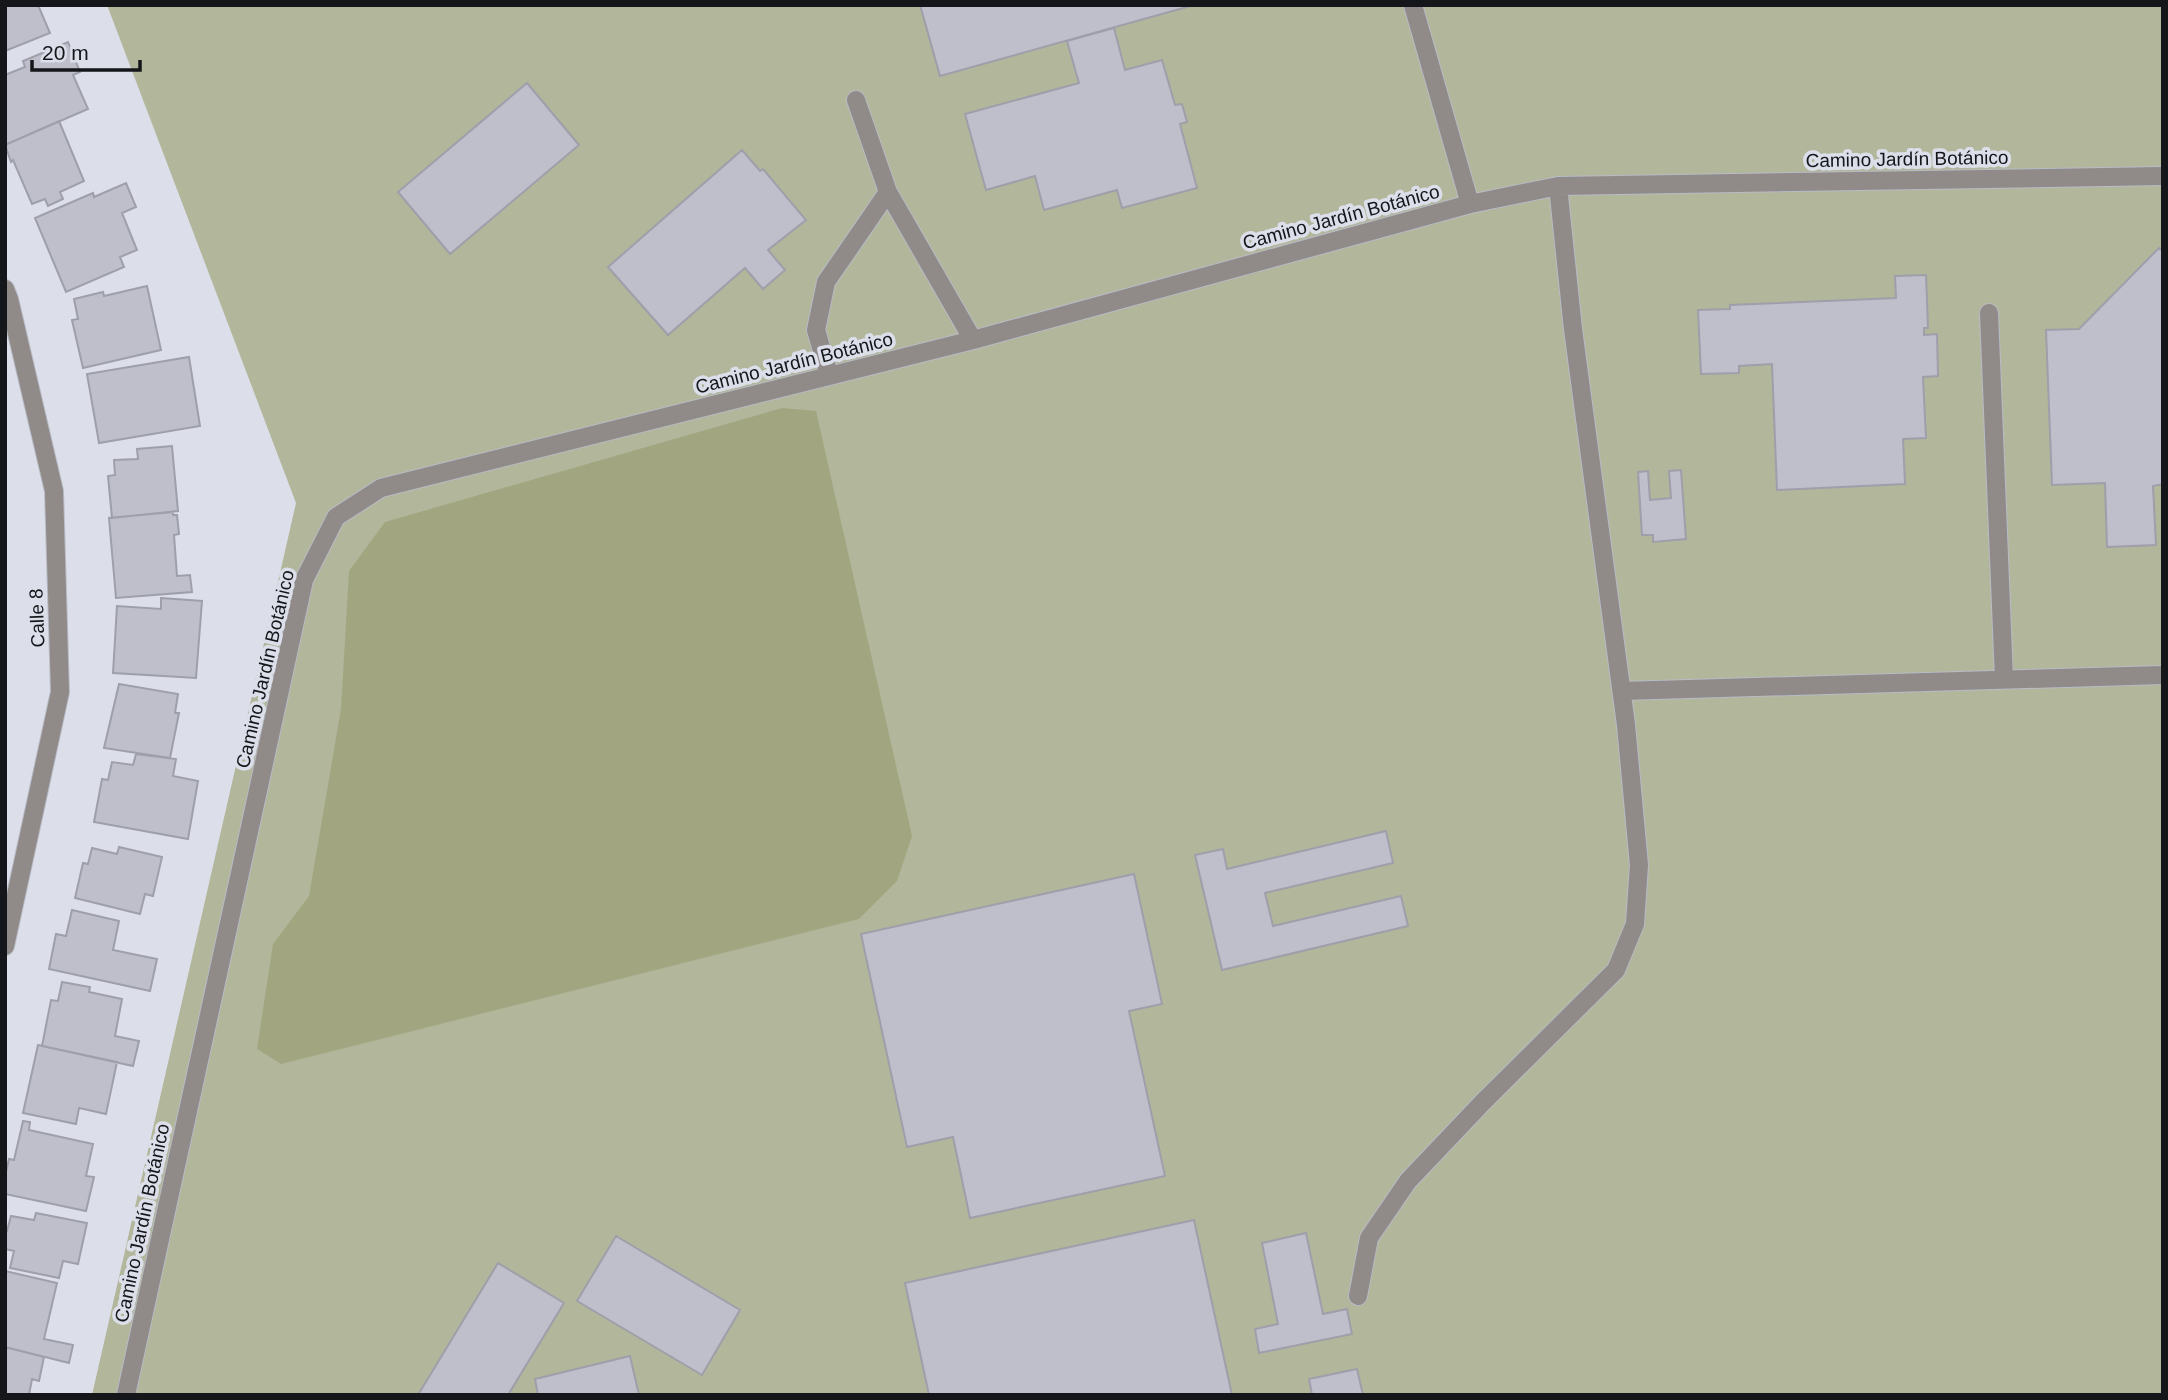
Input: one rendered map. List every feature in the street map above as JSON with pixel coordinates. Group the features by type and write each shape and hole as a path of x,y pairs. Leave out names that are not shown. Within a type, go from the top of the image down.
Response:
{"street":[{"path":"1413,5 1470,204"},
{"path":"856,100 888,192 973,340"},
{"name":"Camino Jardín Botánico","path":"126,1395 304,580 336,517 381,488 973,340 1470,204 1558,186 2163,176"},
{"path":"1358,1296 1369,1238 1408,1181 1483,1102 1616,971 1635,924 1639,864 1622,691 1573,329 1558,186"},
{"path":"829,375 816,330 827,282 888,192"},
{"name":"Calle 8","path":"5,289 54,491 60,692 5,946"},
{"path":"1989,313 2004,679"},
{"path":"1622,691 2163,675"}],"green space":[{"path":"107,5 2163,5 2163,1395 92,1395 296,503"},
{"path":"782,408 816,411 912,836 897,881 859,919 281,1064 257,1049 273,944 309,896 341,709 349,571 385,522"}],"building":[{"path":"5,5 38,5 50,33 5,51"},
{"path":"920,5 1194,5 940,76"},
{"path":"1114,28 1125,70 1162,60 1175,105 1182,104 1187,122 1180,124 1197,188 1122,208 1117,190 1044,210 1035,176 986,190 965,114 1079,83 1067,41"},
{"path":"68,42 80,72 73,75 88,109 5,145 5,75 25,67 23,61"},
{"path":"527,83 579,145 450,254 398,192"},
{"path":"59,121 84,181 60,192 63,199 48,206 45,199 32,204 5,145"},
{"path":"742,150 760,171 763,169 806,220 768,250 785,270 763,289 745,268 668,335 608,267"},
{"path":"126,183 136,207 122,213 137,250 120,257 124,267 66,292 35,218 93,193 94,197"},
{"path":"2159,248 2163,251 2163,484 2153,486 2156,545 2107,547 2105,483 2052,485 2046,330 2079,329"},
{"path":"1926,275 1928,328 1924,328 1924,335 1937,334 1938,376 1923,377 1926,438 1903,439 1905,484 1777,490 1772,364 1739,366 1739,373 1701,374 1698,310 1730,309 1730,305 1896,298 1895,276"},
{"path":"147,286 161,350 83,368 72,320 78,319 74,299 103,292 104,296"},
{"path":"189,357 200,426 99,443 87,374"},
{"path":"172,446 178,511 112,518 108,476 115,475 114,460 138,459 137,449"},
{"path":"1681,470 1686,539 1653,542 1653,535 1642,535 1638,472 1648,471 1650,500 1671,498 1669,471"},
{"path":"173,512 173,515 177,515 179,534 174,535 177,576 190,575 192,592 116,598 109,518"},
{"path":"161,598 202,601 196,678 113,673 117,606 161,609"},
{"path":"119,684 178,694 175,713 179,713 170,758 104,748"},
{"path":"136,754 176,759 173,776 198,781 188,839 94,822 102,779 108,780 112,762 133,765"},
{"path":"1386,831 1393,863 1265,893 1273,926 1401,896 1408,926 1222,970 1195,855 1223,849 1227,869"},
{"path":"119,847 162,857 153,896 145,894 140,914 75,898 83,863 88,864 92,848 117,854"},
{"path":"1134,874 1162,1004 1129,1011 1165,1176 970,1218 953,1137 907,1147 861,934"},
{"path":"72,910 119,921 113,950 157,959 150,991 49,969 56,934 66,936"},
{"path":"62,982 90,987 89,992 122,999 115,1036 139,1041 133,1066 42,1046 51,1000 58,1001"},
{"path":"38,1045 117,1062 106,1114 79,1108 76,1124 23,1113"},
{"path":"23,1121 30,1122 29,1130 93,1144 86,1176 94,1177 86,1211 5,1194 9,1159 14,1160"},
{"path":"36,1213 87,1223 78,1264 63,1261 59,1278 10,1268 14,1251 5,1249 5,1230 7,1231 11,1216 34,1220"},
{"path":"1194,1220 1232,1395 929,1395 905,1283"},
{"path":"1306,1233 1323,1314 1347,1309 1352,1334 1259,1353 1255,1329 1278,1324 1262,1243"},
{"path":"616,1236 740,1310 702,1375 577,1301"},
{"path":"498,1263 564,1303 508,1395 418,1395"},
{"path":"5,1271 57,1283 44,1339 73,1345 69,1363 5,1347"},
{"path":"5,1347 44,1357 39,1381 32,1379 29,1395 5,1395"},
{"path":"630,1356 639,1395 538,1395 535,1379"},
{"path":"1357,1369 1363,1395 1312,1395 1309,1379"}]}
